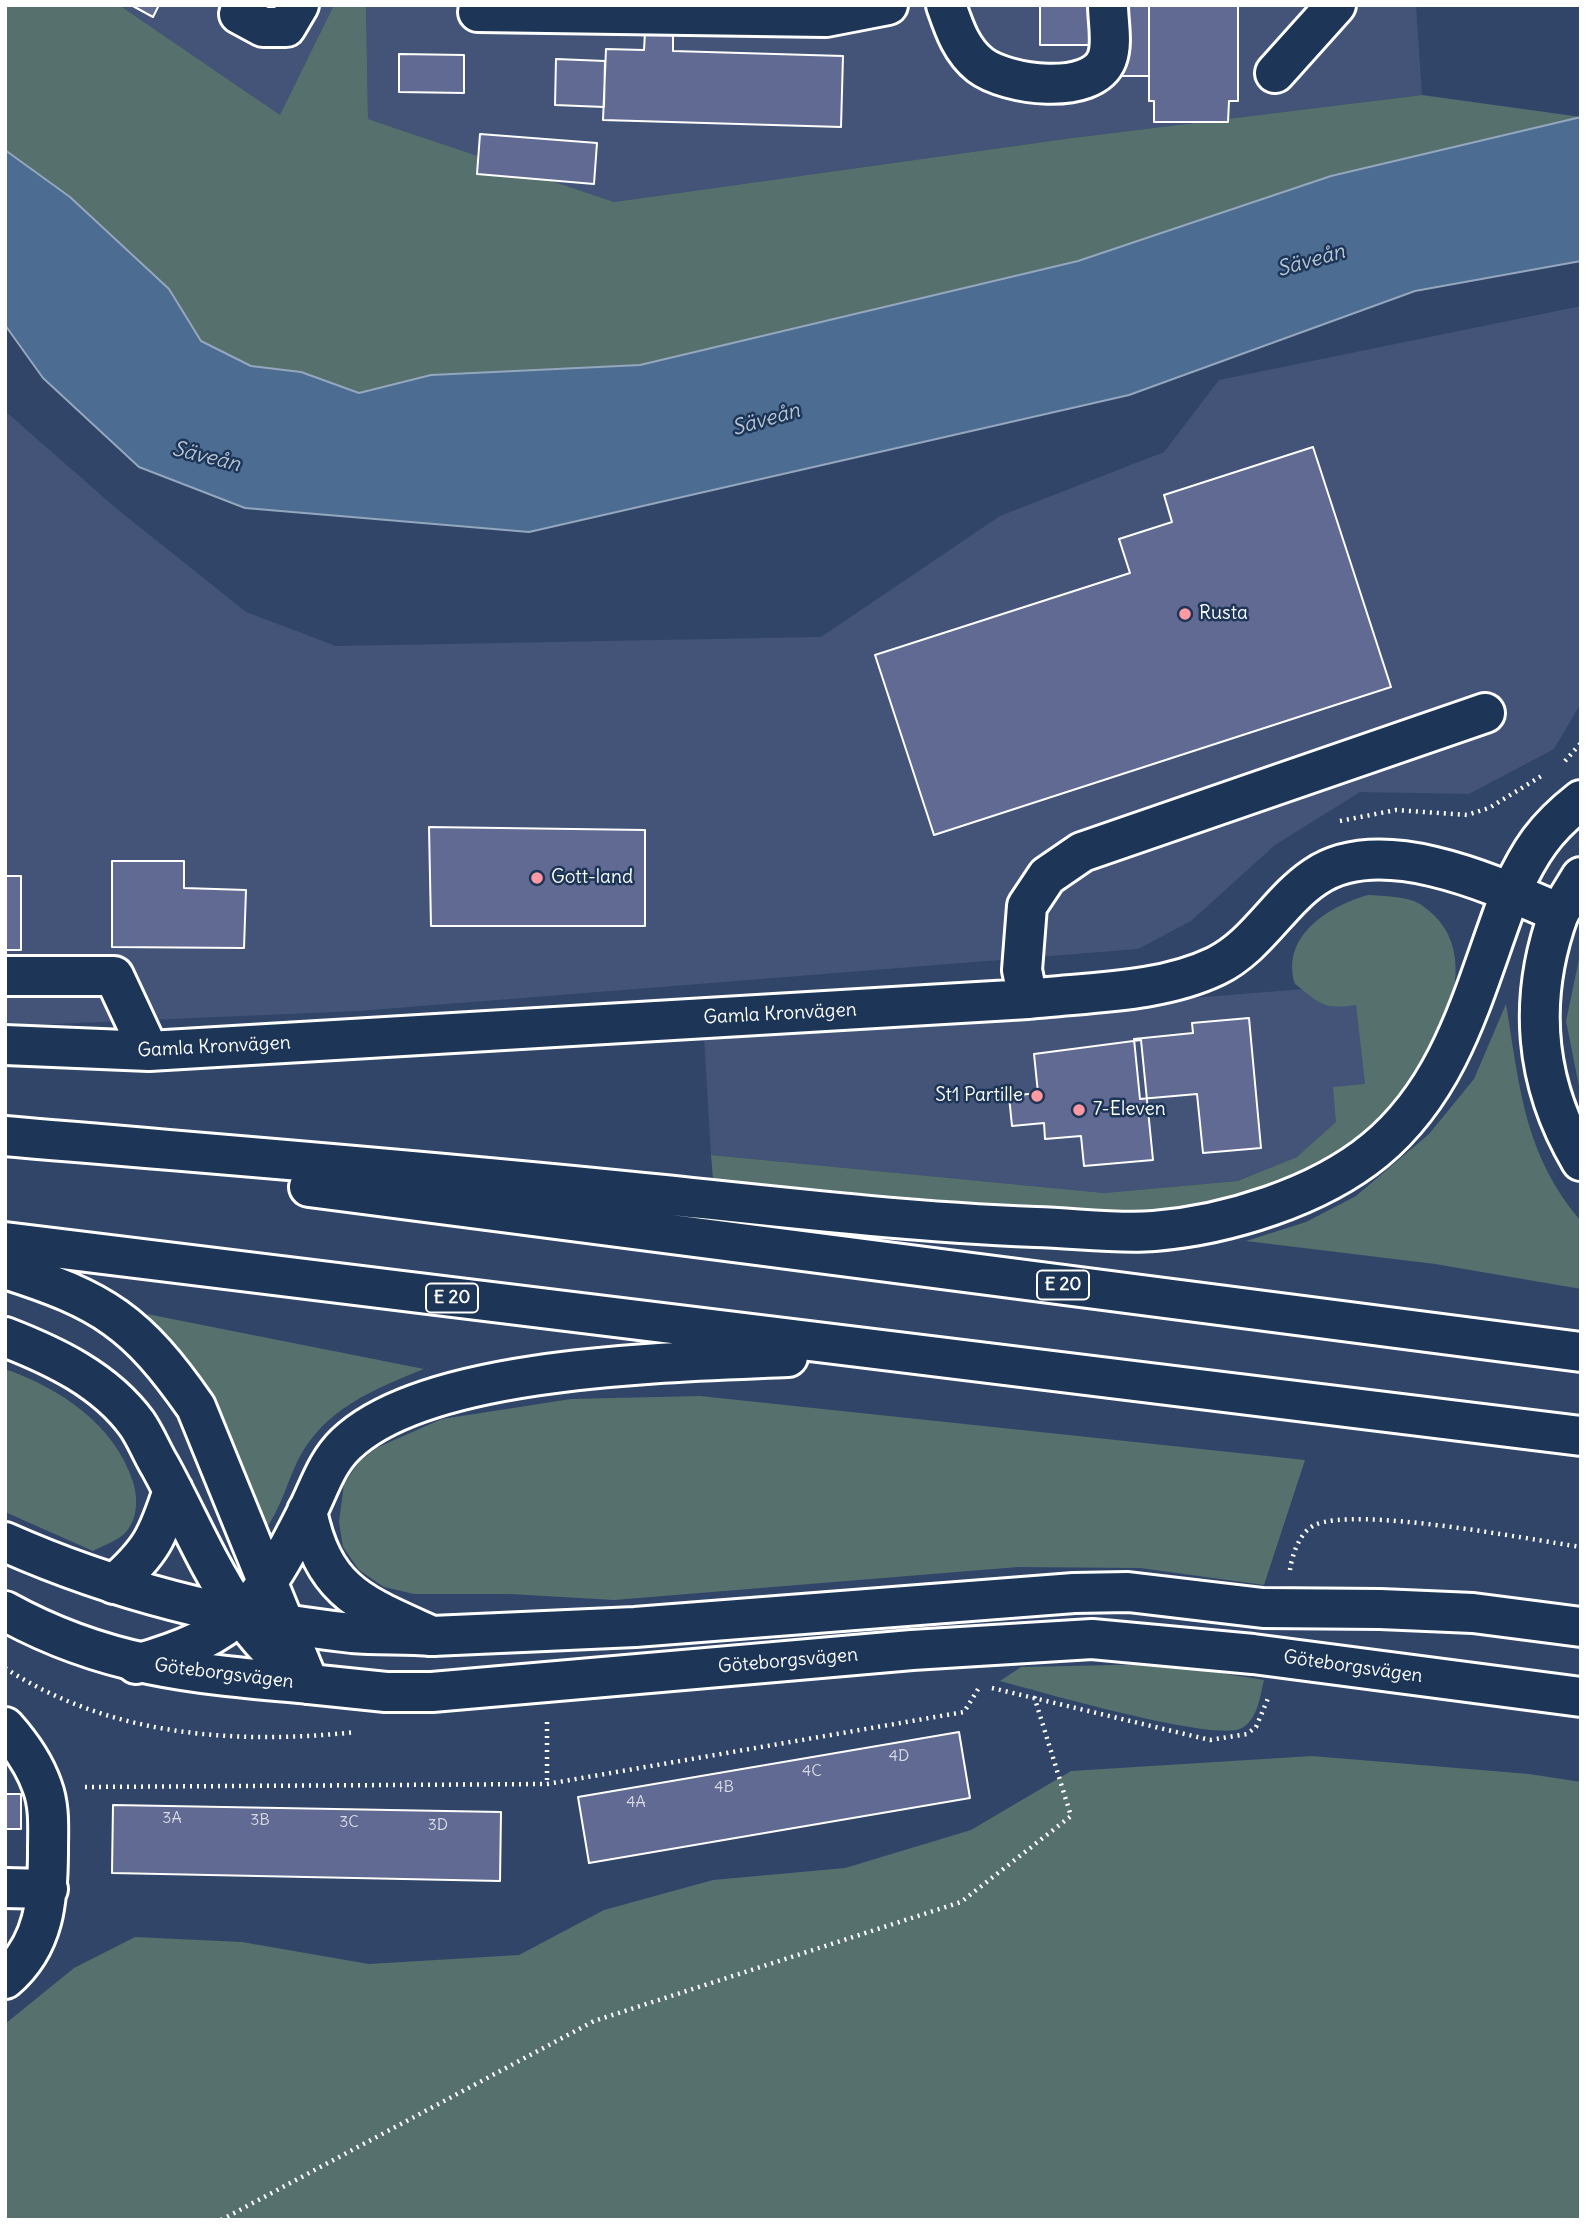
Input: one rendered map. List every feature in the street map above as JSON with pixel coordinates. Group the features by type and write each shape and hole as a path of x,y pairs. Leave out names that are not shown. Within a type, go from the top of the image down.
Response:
{"main road":[{"path":"239,14 263,27 286,27 299,5"},
{"path":"478,12 826,17 888,5"},
{"path":"946,5 957,36 981,66 1023,82 1058,83 1086,79 1104,64 1110,45 1108,5"},
{"path":"1275,73 1336,5"},
{"path":"1028,999 1022,970 1027,906 1047,876 1082,852 1485,713"},
{"path":"5,1136 549,1183 928,1223 1154,1231 1244,1215 1313,1189 1372,1153 1405,1122 1446,1064 1474,1002 1511,892 1527,858 1547,827 1581,800"},
{"name":"Gamla Kronvägen","path":"5,1045 149,1051 1028,999 1156,984 1217,965 1257,935 1316,876 1352,862 1384,859 1420,865 1511,892 1559,913"},
{"path":"1581,877 1559,913 1546,948 1538,1006 1544,1064 1556,1114 1581,1161"},
{"path":"5,976 114,976 149,1051"},
{"name":"E 20","path":"5,1148 1581,1352"},
{"name":"E 20","path":"5,1242 1581,1436"},
{"path":"5,1269 54,1285 92,1302 125,1323 155,1351 196,1407 242,1526 268,1580 309,1684"},
{"path":"5,1337 61,1361 113,1398 137,1424 221,1587 259,1642 278,1662 309,1684"},
{"path":"136,1664 195,1645 242,1615 268,1580 307,1511 320,1479 345,1444 378,1420 428,1401 546,1374 687,1362 898,1352"},
{"path":"114,1584 141,1561 150,1548 160,1529 173,1490"},
{"path":"307,1511 314,1546 327,1569 348,1592 369,1608 432,1636"},
{"path":"5,1542 67,1570 177,1602 286,1624 354,1633 432,1636 635,1627 1087,1592 1128,1592 1264,1608 1380,1609 1473,1614 1581,1628"},
{"name":"Göteborgsvägen","path":"5,1611 41,1631 93,1652 136,1664 206,1675 373,1691 432,1692 912,1650 1092,1639 1200,1647 1581,1697"},
{"path":"5,1727 25,1749 28,1776 48,1811 48,1889 43,1921 34,1944 5,1979"},
{"path":"5,1888 48,1889"}],"path":[{"path":"1560,765 1581,743"},
{"path":"1335,823 1346,818 1396,810 1467,815 1489,808 1548,772"},
{"path":"1289,1575 1292,1556 1301,1539 1311,1526 1332,1518 1369,1518 1581,1546"},
{"path":"28,1776 547,1784 964,1712 980,1686"},
{"path":"221,2220 594,2021 961,1902 1071,1816 1034,1696"},
{"path":"547,1710 547,1784"}],"shaded area":[{"path":"119,5 334,5 281,116"},
{"path":"366,5 1416,5 1422,95 1072,138 614,202 368,119"},
{"path":"1581,306 1581,703 1554,749 1469,794 1360,792 1275,845 1191,921 1138,949 359,1011 29,1025 5,1022 5,411 117,509 246,612 336,646 821,637 1000,516 1164,452 1219,380"},
{"name":"St1 Partille","path":"1354,985 1368,1107 1297,1157 1236,1181 1104,1193 711,1155 704,1037"}],"green space":[{"path":"5,5 119,5 280,115 334,5 366,5 368,119 614,202 1072,138 1422,95 1581,117 1331,176 1078,261 640,365 431,375 359,393 301,372 251,366 201,341 169,289 70,197 5,150"},
{"path":"1368,895 1414,901 1444,928 1455,957 1454,990 1444,1025 1427,1059 1386,1118 1354,1149 1301,1176 1230,1201 1180,1210 1154,1211 1076,1209 947,1200 713,1179 711,1155 1104,1193 1237,1181 1297,1157 1336,1122 1333,1087 1365,1084 1356,1005 1336,1007 1323,1004 1295,984 1292,967 1295,951 1301,938 1324,915"},
{"path":"1581,950 1581,1096 1566,1021"},
{"path":"1506,1004 1527,1119 1547,1171 1581,1221 1581,1289 1435,1264 1246,1241 1306,1222 1356,1196 1429,1134 1474,1079"},
{"path":"147,1314 424,1369 369,1393 336,1414 322,1427 298,1460 278,1507 263,1533 213,1396 165,1333"},
{"path":"5,1369 65,1398 99,1426 113,1443 125,1462 136,1495 133,1521 119,1538 93,1551 5,1512"},
{"path":"700,1396 1305,1460 1264,1585 1140,1568 1018,1567 614,1600 510,1594 414,1594 384,1587 359,1570 343,1547 339,1522 344,1484 359,1462 376,1448 442,1419 571,1399"},
{"path":"1162,1664 1264,1680 1258,1707 1252,1719 1242,1728 1226,1731 1199,1728 1126,1714 1000,1681 1021,1667"},
{"path":"1312,1756 1529,1774 1581,1782 1581,2220 5,2220 5,2024 74,1968 135,1937 242,1942 369,1964 519,1955 604,1910 713,1880 845,1868 971,1830 1071,1771"}],"water":[{"name":"Säveån","path":"1581,117 1581,261 1415,291 1129,395 529,532 245,508 139,467 43,378 5,325 5,150 70,197 169,289 201,341 251,366 301,372 359,393 431,375 640,365 1078,261 1331,176"}],"building":[{"path":"131,5 159,5 153,17"},
{"path":"1040,5 1098,5 1098,45 1040,45"},
{"path":"1121,5 1149,5 1149,76 1122,76"},
{"path":"1149,5 1238,5 1238,101 1229,101 1228,122 1154,122 1154,101 1149,101"},
{"path":"645,32 673,33 673,51 843,56 841,127 603,120 606,49 644,50"},
{"path":"399,54 464,55 464,93 399,92"},
{"path":"556,59 605,61 604,107 555,105"},
{"path":"480,134 597,143 594,184 477,174"},
{"name":"Rusta","path":"1313,447 1391,687 934,835 875,655 1130,573 1119,539 1172,522 1164,495"},
{"name":"Gott-land","path":"429,827 645,830 645,926 431,926"},
{"path":"112,861 184,861 184,888 246,890 244,948 112,947"},
{"path":"5,876 21,876 21,950 5,950"},
{"path":"1249,1018 1261,1148 1203,1153 1197,1094 1140,1099 1134,1039 1193,1033 1192,1023"},
{"name":"7-Eleven","path":"1141,1040 1153,1160 1084,1166 1081,1136 1045,1139 1044,1123 1012,1126 1009,1096 1038,1093 1034,1054"},
{"path":"959,1732 970,1798 589,1863 578,1797"},
{"path":"5,1794 21,1794 21,1829 5,1829"},
{"path":"113,1805 501,1812 500,1881 112,1873"}],"place":[{"name":"Rusta","path":"1185,614"},
{"name":"Gott-land","path":"537,878"},
{"name":"St1 Partille","path":"1037,1096"},
{"name":"7-Eleven","path":"1079,1110"}]}
